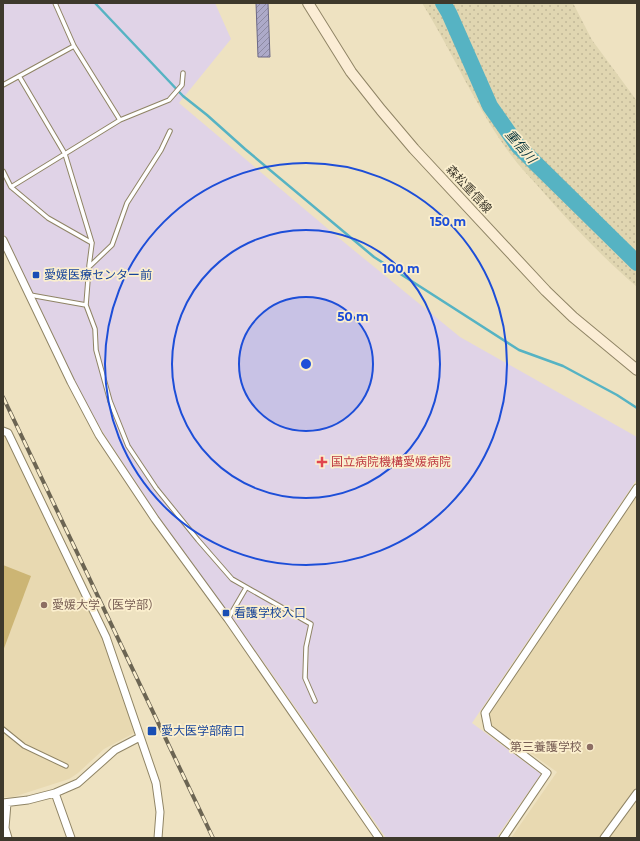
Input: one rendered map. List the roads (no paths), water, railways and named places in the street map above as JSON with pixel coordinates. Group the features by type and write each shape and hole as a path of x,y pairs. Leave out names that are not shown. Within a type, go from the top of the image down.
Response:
{"main road":[{"name":"森松重信線","path":"308,3 351,72 380,110 414,149 546,291 584,327 637,370"}],"street":[{"path":"3,240 71,382 99,435 155,519 228,619 379,838"},
{"path":"3,431 8,432 106,637 140,737 149,758 156,783 160,812 158,838"},
{"path":"503,838 547,773 488,728 485,713 637,488"},
{"path":"8,838 5,828 5,803 28,800 55,793 78,783 115,750 140,737"},
{"path":"55,793 71,838"},
{"path":"604,838 637,793"}],"lane":[{"path":"55,3 74,46 120,120"},
{"path":"3,85 74,46"},
{"path":"11,187 120,120 169,100 182,85 183,73"},
{"path":"19,76 65,154 92,244 86,305 95,329 96,350 110,401 128,446 156,488 232,579 311,624 306,647 305,678 315,701"},
{"path":"89,267 112,245 126,203 161,150 170,131"},
{"path":"3,171 11,187 48,218 92,244"},
{"path":"30,295 86,305"},
{"path":"228,619 246,588"},
{"path":"3,728 24,746 66,766"}],"waterway":[{"path":"95,3 183,96 374,257 519,350 563,366 617,395 637,408"},
{"name":"重信川","path":"443,3 449,13 490,106 518,146 637,263"}],"railway":[{"path":"3,397 213,838"}],"place":[{"name":"愛媛医療センター前","path":"36,275"},
{"name":"国立病院機構愛媛病院","path":"322,462"},
{"name":"愛媛大学（医学部）","path":"44,605"},
{"name":"看護学校入口","path":"226,613"},
{"name":"愛大医学部南口","path":"152,731"},
{"name":"第三養護学校","path":"590,747"}]}
